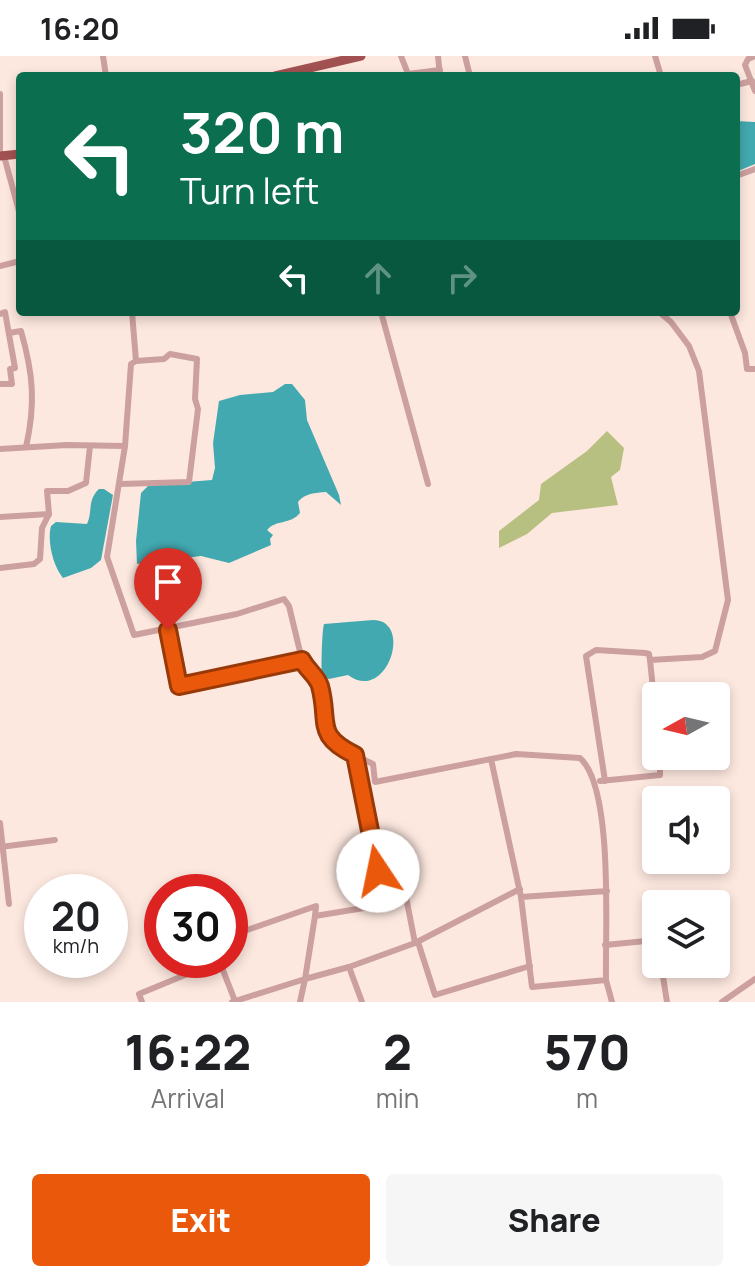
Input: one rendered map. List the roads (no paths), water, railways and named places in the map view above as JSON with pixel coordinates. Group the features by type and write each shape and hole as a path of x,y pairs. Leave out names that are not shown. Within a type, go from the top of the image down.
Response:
{"highway":[{"path":"292,72 361,56"}],"street":[{"path":"755,56 745,65 755,91"},
{"path":"740,84 752,81"},
{"path":"0,94 2,156 16,202"},
{"path":"0,314 5,312 15,368 10,369 12,384 0,384"},
{"path":"132,316 136,361"},
{"path":"382,316 428,484"},
{"path":"650,660 702,657 715,651 728,600 696,359 664,316"},
{"path":"731,316 745,353 747,369 755,369"},
{"path":"9,333 21,331 31,366 32,394 26,447"},
{"path":"120,484 189,482 198,409 195,399 197,359 170,354 164,359 131,364 125,446 107,557 134,635 237,614 284,599 289,606 302,660 320,684 326,733 337,747 373,764 375,782 516,754 580,758 593,782 603,834 607,891 606,980 612,1002"},
{"path":"0,568 34,564 40,559 42,528 49,514 47,491 68,491 86,483 90,446"},
{"path":"0,449 125,446"},
{"path":"0,517 49,514"},
{"path":"168,630 179,686 302,660"},
{"path":"605,781 586,656 596,650 649,654 652,682"},
{"path":"315,916 382,905 355,755"},
{"path":"491,759 521,893 532,987 606,980"},
{"path":"593,782 660,775 660,770"},
{"path":"0,823 9,904"},
{"path":"2,846 55,840"},
{"path":"226,978 234,1001 349,967 416,942 521,893 607,891"},
{"path":"383,900 406,897 416,942 435,995 530,966"},
{"path":"248,930 316,906 300,1002"},
{"path":"605,945 642,941"},
{"path":"349,967 362,1002"},
{"path":"142,1002 139,994 177,978"},
{"path":"663,978 667,1002"},
{"path":"722,1002 755,979"}],"water":[{"path":"740,121 755,122 755,164 740,170"},
{"path":"285,384 292,384 305,400 307,420 341,505 326,492 304,497 298,502 300,513 296,517 267,530 273,535 271,545 229,563 201,556 137,564 141,493 149,485 212,480 219,401 240,395 273,392"},
{"path":"99,489 113,495 101,560 91,568 63,578 52,553 51,526 56,522 87,524 93,497"},
{"path":"373,620 385,624 392,633 393,645 384,670 374,679 362,681 348,675 329,679 322,676 324,624"}]}
